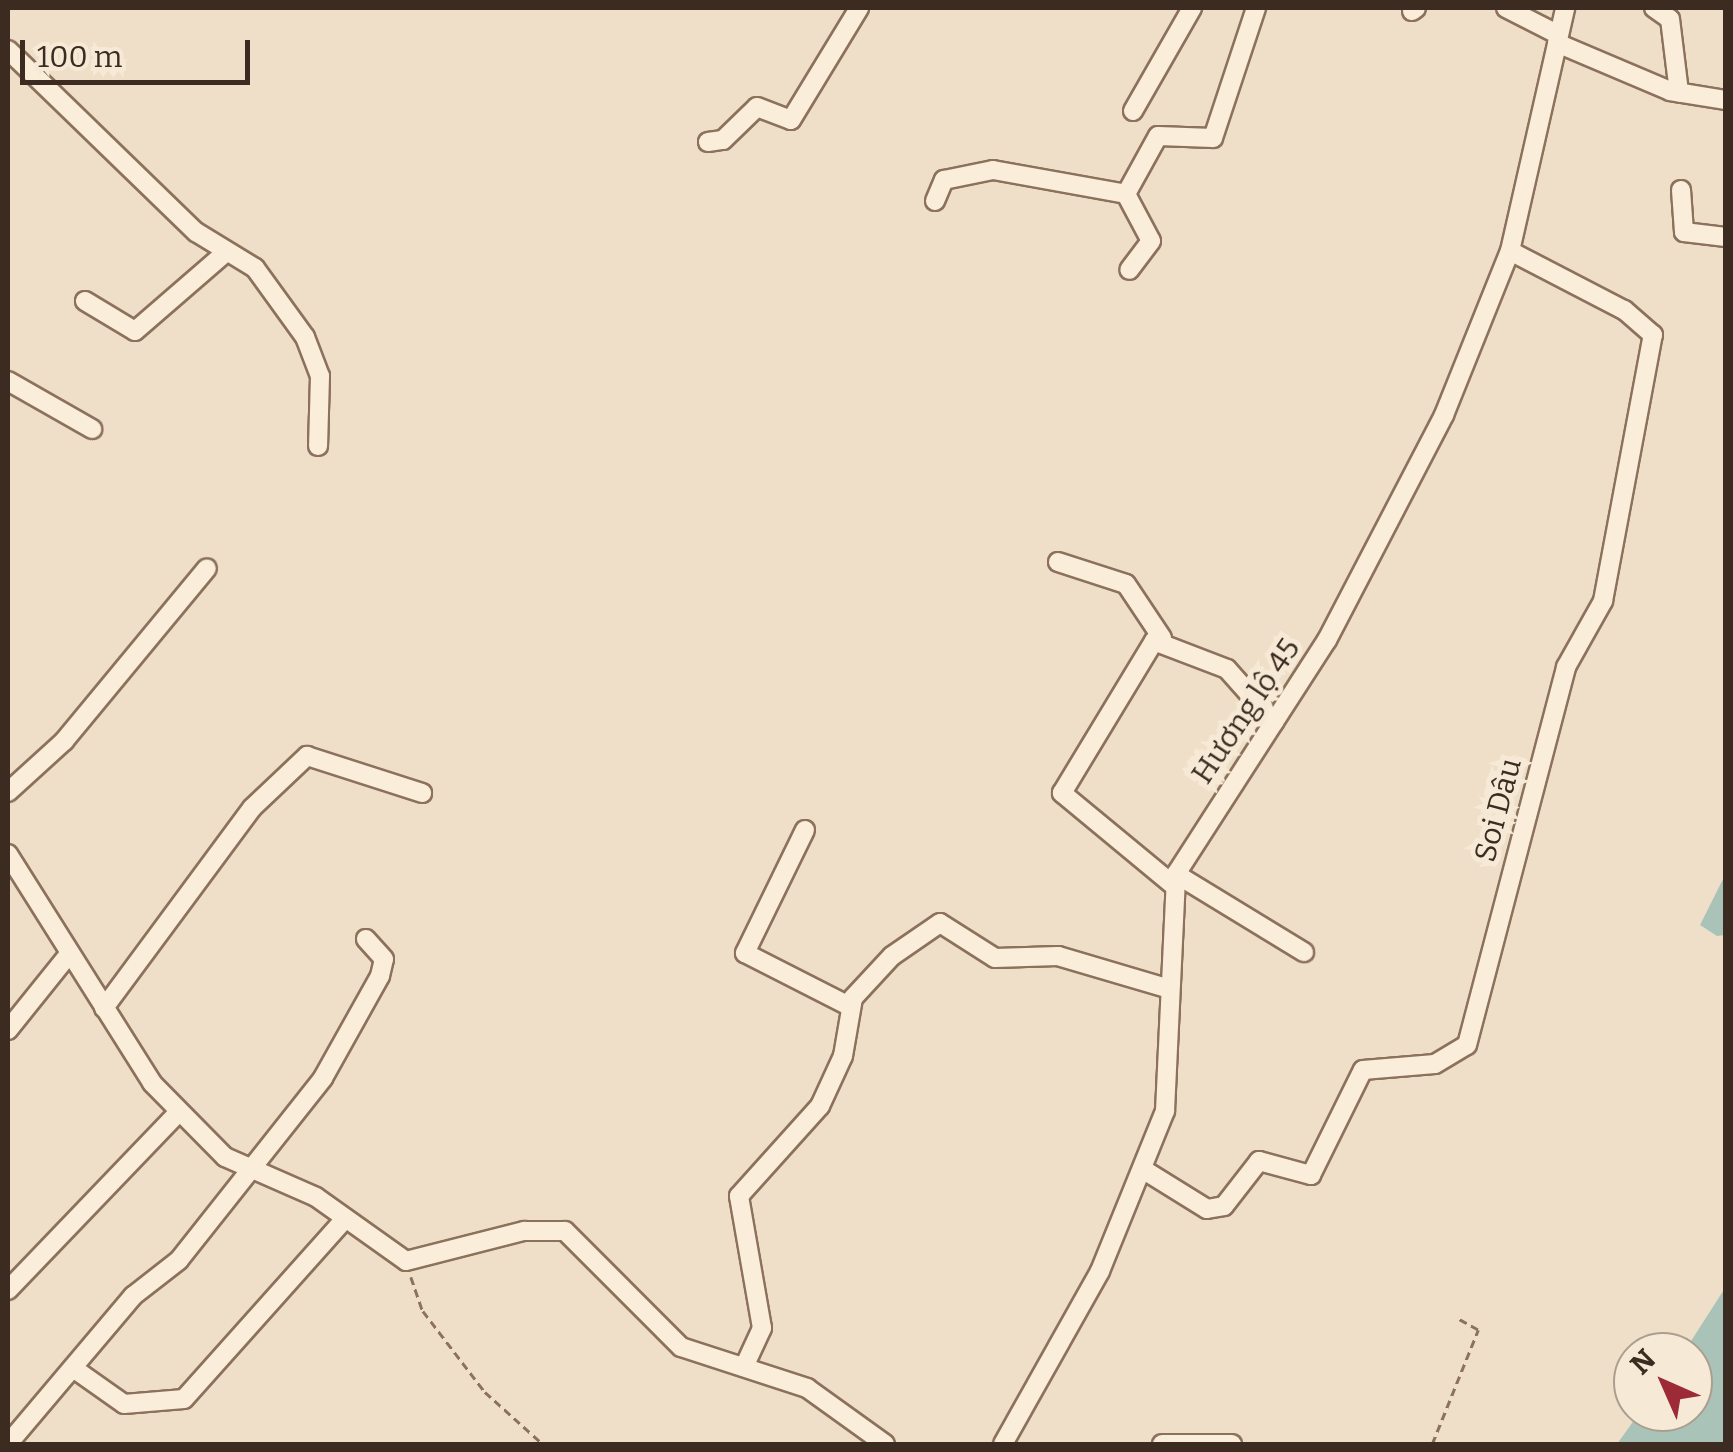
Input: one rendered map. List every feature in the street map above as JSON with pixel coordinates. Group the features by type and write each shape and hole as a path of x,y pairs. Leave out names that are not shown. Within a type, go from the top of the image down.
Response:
{"street":[{"path":"708,142 723,140 757,107 791,120 859,8"},
{"path":"1132,110 1192,8"},
{"path":"1126,194 1158,136 1214,138 1256,8"},
{"path":"1506,8 1558,39 1679,92 1726,100"},
{"name":"Hương lộ 45","path":"1174,879 1274,722 1402,504 1510,251 1565,8"},
{"path":"1654,8 1670,19 1679,92"},
{"path":"8,50 224,254 255,268 305,337 325,412 318,446"},
{"path":"935,201 944,180 993,170 1126,194"},
{"path":"1681,190 1684,232 1726,237"},
{"path":"1126,194 1151,241 1129,270"},
{"name":"Soi Dâu","path":"1144,1170 1207,1208 1224,1206 1259,1162 1311,1175 1363,1070 1436,1064 1467,1045 1566,668 1603,601 1653,336 1624,310 1510,251"},
{"path":"85,301 135,331 224,254"},
{"path":"8,381 92,429"},
{"path":"1058,562 1126,584 1162,638 1227,668 1274,722"},
{"path":"8,792 64,741 208,568"},
{"path":"1162,638 1062,794 1174,879 1304,952"},
{"path":"104,1008 252,808 307,756 422,792"},
{"path":"805,830 745,953 851,1007"},
{"path":"8,854 104,1008 178,1112 244,1169 345,1218 406,1261 524,1231 564,1231 650,1324 681,1347 834,1402 885,1444"},
{"path":"1003,1444 1080,1312 1144,1170 1166,1101 1174,879"},
{"path":"744,1367 762,1328 739,1196 820,1106 851,1007 881,966 940,923 995,958 1058,956 1170,990"},
{"path":"8,1444 132,1296 179,1260 244,1169 342,1052 384,959 366,939"},
{"path":"8,1030 69,954"},
{"path":"8,1290 178,1112"},
{"path":"73,1368 124,1404 184,1400 345,1218"},
{"path":"1162,1444 1232,1444"}],"path":[{"path":"406,1261 423,1310 485,1392 543,1444"},
{"path":"1432,1444 1478,1330 1456,1318"}],"shaded area":[{"path":"1725,875 1725,935 1717,936 1700,925"},
{"path":"1725,1288 1725,1444 1617,1444 1626,1432 1713,1432 1713,1332 1697,1332"}]}
